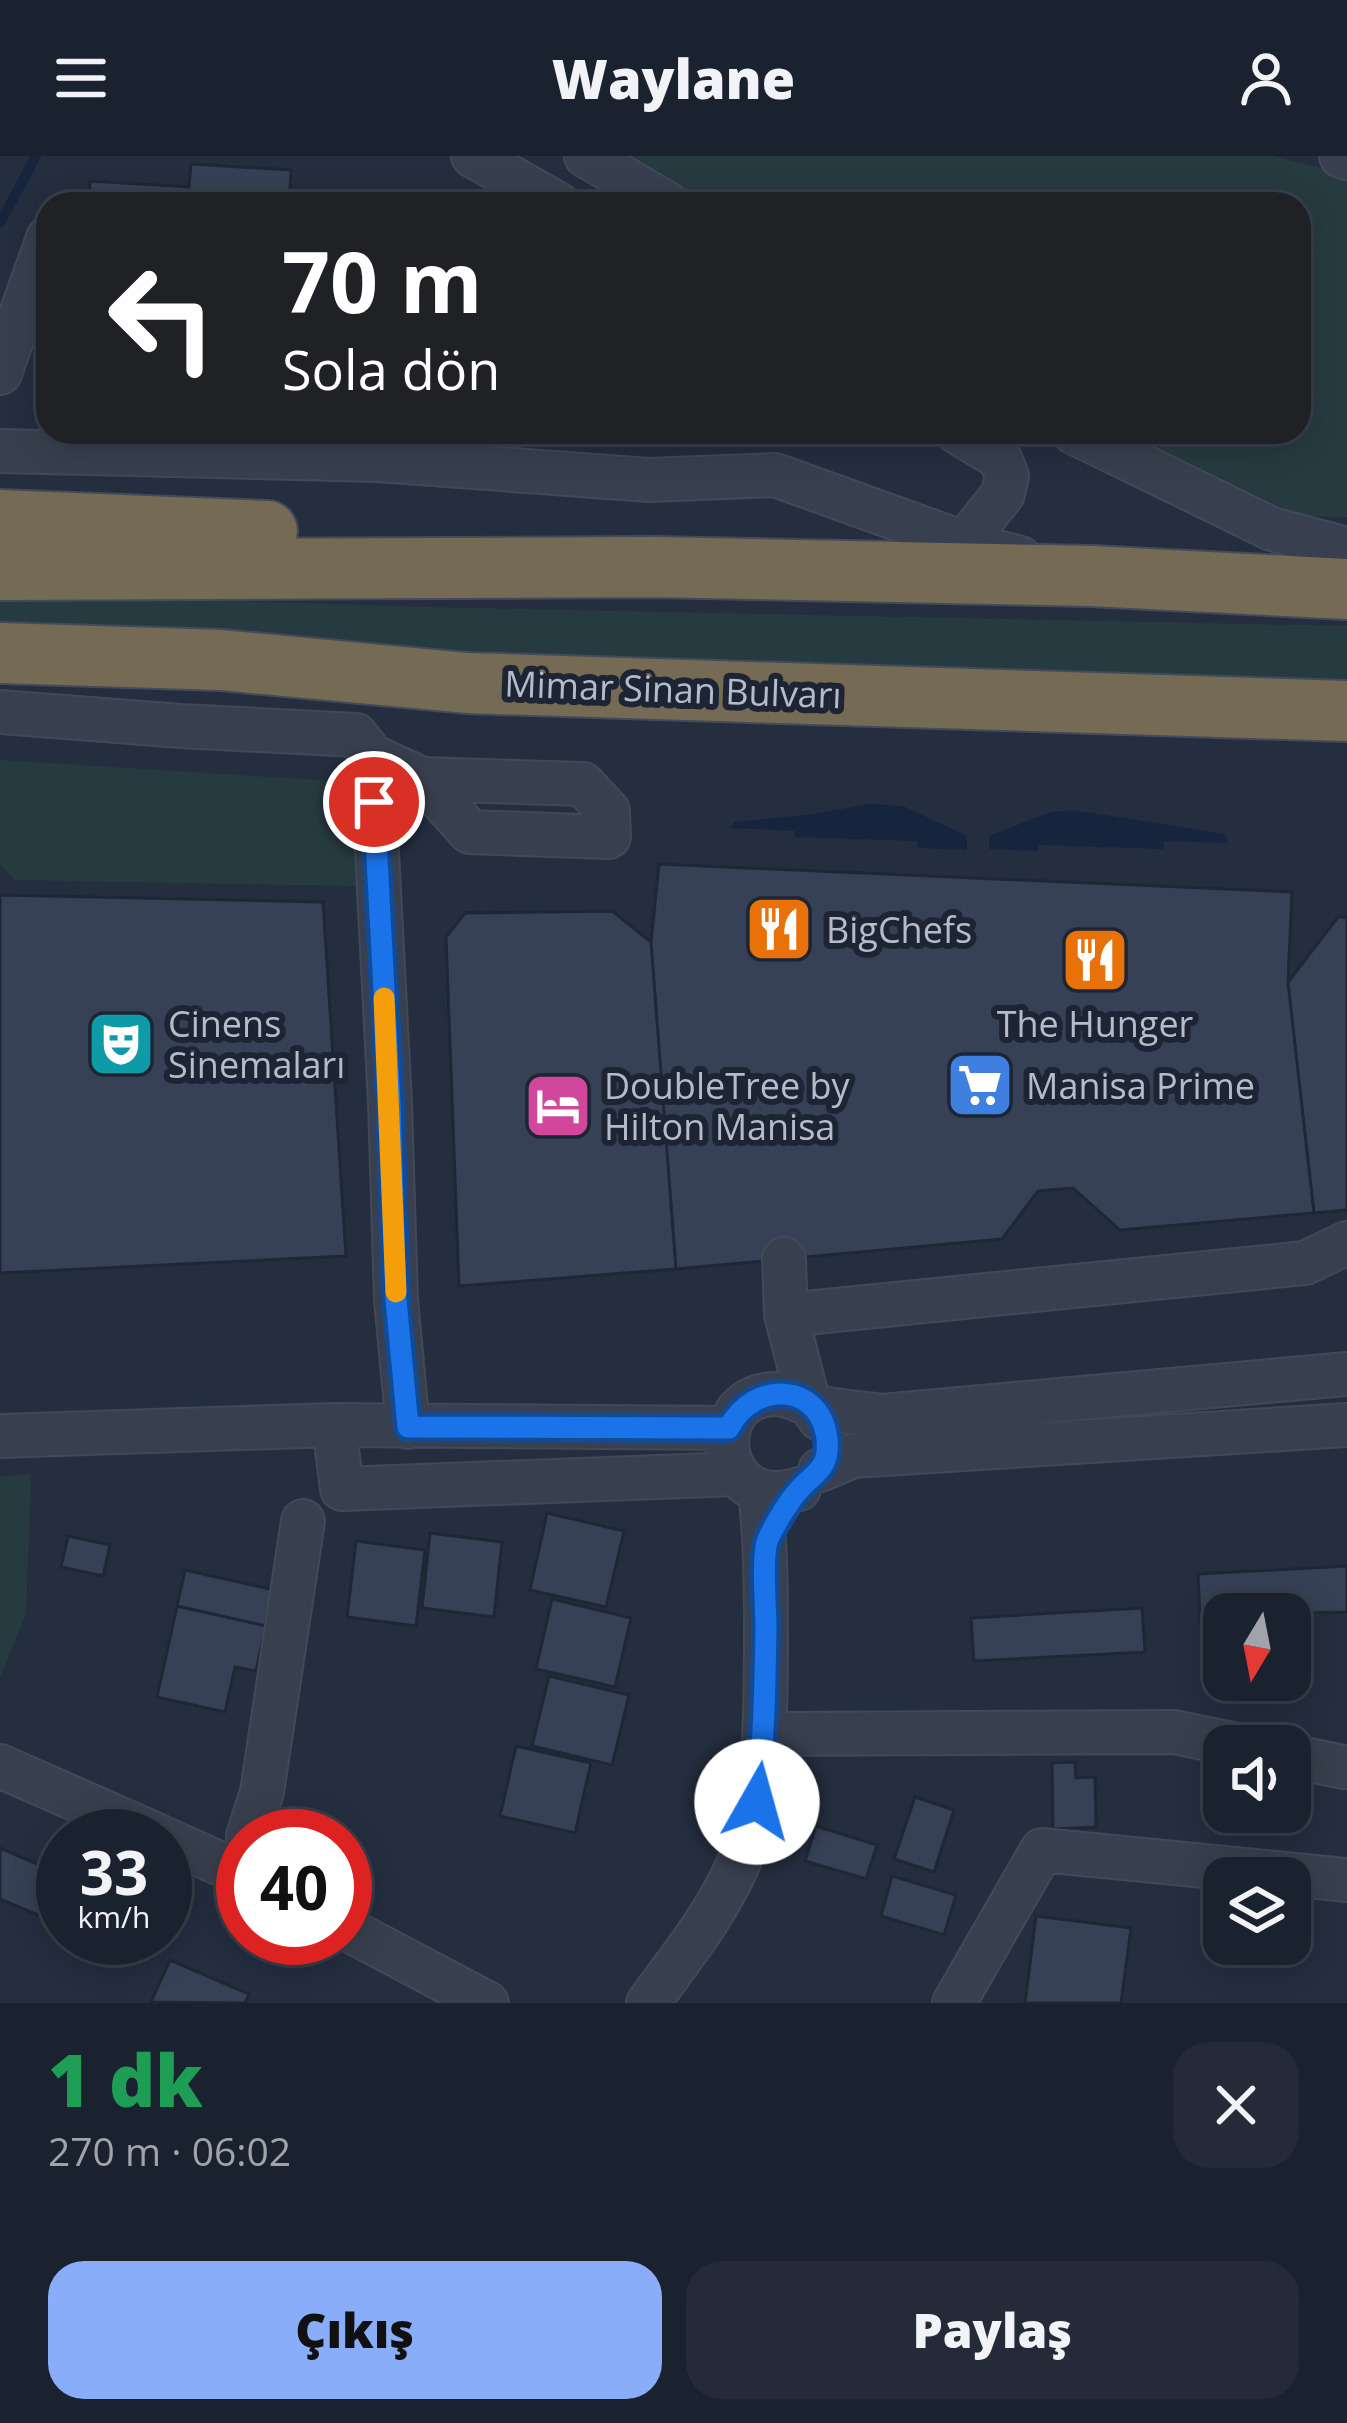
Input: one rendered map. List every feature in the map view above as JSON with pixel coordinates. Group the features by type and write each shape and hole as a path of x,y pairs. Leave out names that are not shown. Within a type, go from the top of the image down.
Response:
{"highway":[{"path":"0,520 310,533 655,567"},
{"path":"0,570 655,567 1091,576 1347,589"},
{"name":"Mimar Sinan Bulvarı","path":"0,653 221,660 466,683 1347,711"},
{"path":"0,692 466,683"}],"street":[{"path":"472,156 536,192"},
{"path":"586,156 648,192"},
{"path":"0,373 36,272"},
{"path":"862,573 964,543 1004,494 1007,476 1000,458 977,444"},
{"path":"1098,444 1272,529 1347,549"},
{"path":"0,451 380,446 649,480 776,475 964,543 1091,576"},
{"path":"0,712 356,735 372,757 422,779"},
{"path":"372,757 396,1300 408,1427"},
{"path":"786,1315 1303,1245 1347,1244"},
{"path":"784,1259 786,1315 809,1404"},
{"path":"762,1395 786,1315"},
{"path":"809,1404 882,1416 1347,1374"},
{"path":"778,1393 809,1404 819,1415 827,1442 826,1456 779,1481 729,1460 726,1444 736,1414 747,1402 778,1393"},
{"path":"334,1425 342,1489 779,1481 853,1456 1347,1425"},
{"path":"0,1436 334,1425 729,1428"},
{"path":"648,2003 704,1925 738,1864 757,1802 765,1734 766,1543 779,1481"},
{"path":"257,1809 303,1521"},
{"path":"765,1734 1174,1732 1203,1738"},
{"path":"1311,1764 1346,1778"},
{"path":"0,1766 98,1809"},
{"path":"954,2003 1042,1850 1347,1880"},
{"path":"372,1942 487,2003"}],"green space":[{"path":"633,156 1274,156 1347,175 1347,517 1301,516 1148,444 1311,444 1311,192 692,192"},
{"path":"0,594 1347,626 1347,689 0,628"},
{"path":"0,760 352,782 355,886 14,880 0,864"},
{"path":"31,1475 26,1614 0,1678 0,1476"}],"water":[{"path":"868,804 903,806 967,836 967,850 918,848 917,841 795,837 795,831 729,828 735,822"},
{"path":"1073,810 1225,834 1228,843 1164,841 1163,849 1039,845 1038,851 989,849 989,836 1051,812"}],"building":[{"path":"191,164 291,170 290,192 90,192 90,181 189,187"},
{"name":"Manisa Prime","path":"659,864 1292,892 1288,982 1314,1213 1120,1230 1073,1188 1038,1191 1002,1239 676,1269 651,942"},
{"path":"0,895 323,902 346,1256 0,1273"},
{"name":"DoubleTree by Hilton Manisa","path":"612,911 651,942 676,1269 459,1286 446,937 465,913"},
{"path":"1338,917 1347,917 1347,1210 1314,1213 1288,982"},
{"path":"547,1513 624,1531 606,1607 530,1590"},
{"path":"430,1533 502,1542 494,1617 422,1608"},
{"path":"68,1536 110,1545 103,1576 61,1567"},
{"path":"356,1541 425,1550 416,1626 347,1617"},
{"path":"1347,1566 1347,1612 1311,1613 1311,1593 1203,1593 1200,1620 1198,1574"},
{"path":"185,1570 274,1590 266,1626 177,1606"},
{"path":"552,1599 631,1618 615,1687 536,1669"},
{"path":"177,1606 266,1626 256,1671 235,1667 225,1712 157,1697"},
{"path":"1142,1608 1145,1652 974,1661 971,1618"},
{"path":"549,1676 629,1695 612,1765 532,1746"},
{"path":"516,1746 591,1763 575,1833 500,1816"},
{"path":"1075,1762 1076,1778 1095,1777 1096,1827 1053,1829 1052,1763"},
{"path":"915,1797 954,1810 934,1872 894,1859"},
{"path":"816,1826 877,1845 866,1879 805,1861"},
{"path":"0,1848 36,1863 36,1914 0,1899"},
{"path":"892,1876 956,1895 944,1935 881,1916"},
{"path":"1036,1916 1131,1928 1121,2003 1025,2003"},
{"path":"168,1965 182,1965 249,1994 245,2003 151,2002"}],"waterway":[{"path":"0,223 36,156"}],"slow traffic":[{"path":"384,998 396,1292"}],"place":[{"name":"BigChefs","path":"779,929"},
{"name":"The Hunger","path":"1095,960"},
{"name":"Cinens Sinemaları","path":"121,1044"},
{"name":"Manisa Prime","path":"980,1085"},
{"name":"DoubleTree by Hilton Manisa","path":"558,1106"}],"route":[{"path":"374,802 396,1300 408,1427 729,1428 747,1402 778,1393 809,1404 825,1428 826,1456 820,1470 799,1489 766,1543 765,1734 757,1802"}]}
